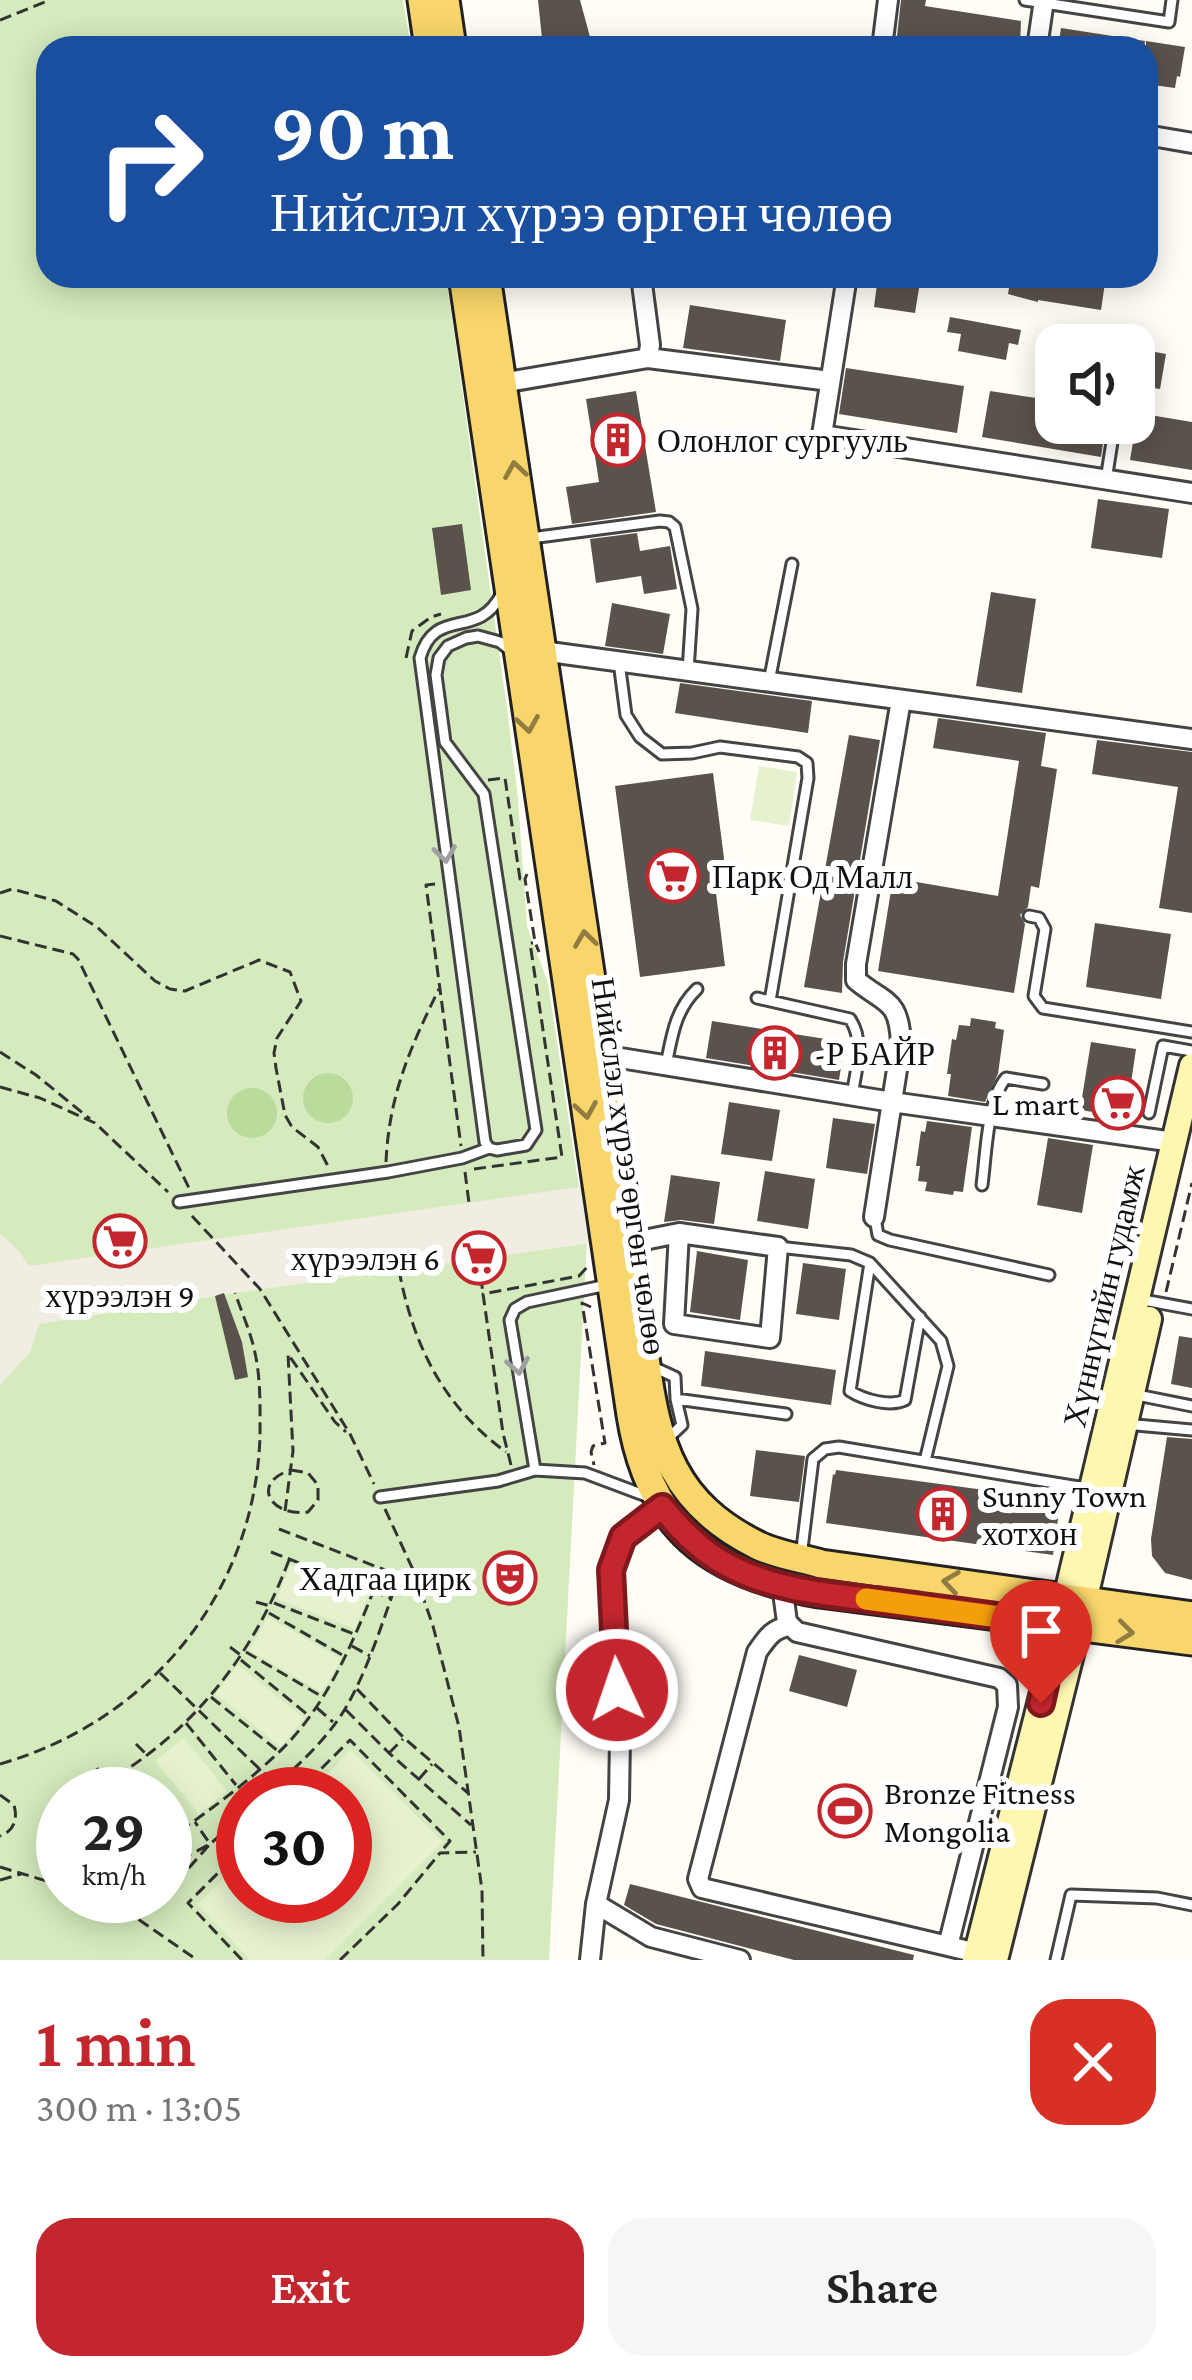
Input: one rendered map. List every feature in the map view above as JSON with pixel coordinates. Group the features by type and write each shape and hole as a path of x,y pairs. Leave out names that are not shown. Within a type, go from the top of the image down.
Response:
{"main road":[{"path":"422,0 427,36"},
{"path":"445,0 450,36"},
{"name":"Нийслэл хүрээ өргөн чөлөө","path":"466,288 526,540 530,653 592,1041 631,1247 651,1400 662,1443 683,1486 725,1527 764,1548 1192,1641"},
{"name":"Нийслэл хүрээ өргөн чөлөө","path":"488,288 502,383 495,419 506,578 530,653"},
{"name":"Нийслэл хүрээ өргөн чөлөө","path":"592,1041 612,1284 637,1450 659,1503 680,1528 732,1568 819,1593 1071,1613 1192,1616"},
{"name":"Хүннүгийн гудамж","path":"982,1957 1145,1300 1183,1136 1192,1066"},
{"name":"Хүннүгийн гудамж","path":"1071,1613 1091,1489 1132,1394 1145,1300"}],"street":[{"path":"884,36 889,0"},
{"path":"1037,36 1038,1"},
{"path":"1158,137 1192,142"},
{"path":"643,288 648,358"},
{"path":"845,288 822,435 1192,493"},
{"path":"502,383 648,358 830,381"},
{"path":"530,653 1192,739"},
{"path":"874,1217 901,1044 900,1019 888,1001 856,980 856,964 901,700"},
{"path":"592,1041 666,1065 892,1102 1183,1136"},
{"path":"631,1247 679,1232 778,1247 770,1338 674,1324 679,1232"},
{"path":"590,1960 596,1904 619,1800 611,1570 623,1537 659,1503"},
{"path":"782,1585 789,1626"},
{"path":"948,1946 1008,1707 1007,1685 999,1678 800,1633 789,1626 778,1628 758,1652 698,1879 702,1888 982,1957"},
{"path":"596,1904 650,1937 740,1960"}],"lane":[{"path":"1038,1 1168,22 1172,0"},
{"path":"1106,480 1112,444"},
{"path":"526,540 669,522 675,527 692,609 688,671"},
{"path":"770,682 792,564"},
{"path":"489,1148 420,658 425,640 440,628 485,615 499,601 506,578"},
{"path":"179,1202 462,1158 489,1148 526,1144 536,1130 484,794 445,742 436,675 439,658 448,646 466,638 478,636 530,653"},
{"path":"620,662 626,715 640,737 662,754 721,747 798,757 806,763 808,778 764,1000 850,1019 857,1030 858,1056 852,1095"},
{"path":"1029,916 1039,918 1046,929 1034,996 1043,1008 1192,1032"},
{"path":"666,1065 675,1023 684,1002 697,989"},
{"path":"1149,1113 1163,1046 1192,1066"},
{"path":"982,1185 1000,1084 1006,1078 1043,1084"},
{"path":"874,1217 878,1235 890,1240 1048,1275"},
{"path":"778,1247 851,1255 870,1263 941,1341 948,1366 925,1461"},
{"path":"870,1263 850,1391 860,1398 905,1400 920,1317"},
{"path":"536,1470 510,1320 515,1309 527,1302 612,1284"},
{"path":"1145,1300 1192,1309"},
{"path":"646,1364 675,1377 682,1425 662,1443"},
{"path":"1132,1394 1192,1406"},
{"path":"676,1399 786,1414"},
{"path":"1116,1423 1192,1430"},
{"path":"801,1558 813,1459 825,1449 839,1447 1091,1489"},
{"path":"380,1497 498,1481 536,1470 585,1473 659,1503"},
{"path":"1056,1960 1072,1895 1157,1898 1192,1905"}],"path":[{"path":"0,20 50,0"},
{"path":"0,893 12,889 56,901 97,927 155,981 170,989 185,992 259,960 290,972 302,1001 277,1038 274,1054 285,1115 292,1127 318,1147 340,1180"},
{"path":"0,936 78,959 193,1201"},
{"path":"469,1203 464,1170 562,1157 530,944 535,942"},
{"path":"386,1165 397,1084 440,988 462,1158"},
{"path":"0,1052 95,1123 179,1202 260,1289 350,1434 415,1574 451,1695 478,1852 483,1960"},
{"path":"0,1087 40,1098 95,1123"},
{"path":"478,1259 483,1294"},
{"path":"398,1270 406,1310 424,1358 464,1415 507,1453"},
{"path":"0,1764 87,1729 159,1672 192,1634 220,1590 240,1545 254,1494 260,1431 253,1342 235,1293"},
{"path":"285,1511 294,1439 288,1354 293,1343"},
{"path":"288,1354 335,1422 350,1434"},
{"path":"291,1470 311,1475 318,1485 314,1507 308,1512 285,1511 274,1505 269,1492 274,1478 291,1470"},
{"path":"279,1529 400,1576 415,1574"},
{"path":"271,1552 391,1598"},
{"path":"129,1767 199,1711 243,1656 290,1560"},
{"path":"294,1767 345,1709 400,1576"},
{"path":"262,1767 316,1707 351,1646 373,1592"},
{"path":"256,1602 356,1635"},
{"path":"270,1607 345,1657"},
{"path":"351,1646 370,1656"},
{"path":"230,1647 322,1697"},
{"path":"243,1656 309,1716"},
{"path":"159,1672 255,1767"},
{"path":"355,1688 469,1793"},
{"path":"211,1696 280,1752"},
{"path":"316,1707 335,1724"},
{"path":"345,1709 474,1828"},
{"path":"186,1723 222,1767"},
{"path":"389,1754 404,1738"},
{"path":"323,1767 350,1740 450,1841 398,1904 340,1960"},
{"path":"136,1744 147,1755"},
{"path":"419,1779 434,1762"},
{"path":"0,1795 14,1805 16,1818 0,1836"},
{"path":"210,1844 194,1821 216,1803"},
{"path":"192,1865 216,1839"},
{"path":"192,1854 210,1844"},
{"path":"440,1853 478,1852"},
{"path":"0,1867 36,1877"},
{"path":"0,1880 25,1873"},
{"path":"216,1875 188,1904 242,1960"},
{"path":"144,1923 197,1960"}],"green space":[{"path":"0,0 403,0 409,36 36,36 36,288 448,288 508,716 527,926 548,983 587,1240 549,1960 0,1960"},
{"path":"759,766 797,772 789,826 750,820"},
{"path":"328,1073 346,1080 353,1098 346,1116 328,1123 310,1116 303,1098 310,1080"},
{"path":"252,1088 270,1095 277,1113 270,1131 252,1138 234,1131 227,1113 234,1095"},
{"path":"290,1565 368,1595 355,1629 277,1599"},
{"path":"268,1617 341,1659 322,1692 249,1650"},
{"path":"238,1665 304,1718 281,1747 216,1694"},
{"path":"184,1738 216,1777 216,1800 199,1814 192,1806 192,1767 160,1767 155,1761"},
{"path":"351,1750 368,1767 334,1767"},
{"path":"372,1771 443,1842 372,1913"},
{"path":"216,1886 216,1923 362,1923 325,1960 250,1960 198,1904"}],"shaded area":[{"path":"585,1186 592,1243 39,1324 30,1352 0,1385 0,1234 29,1266"}],"building":[{"path":"538,0 580,0 590,36 542,36"},
{"path":"901,0 926,0 925,6 1021,21 1020,36 897,36"},
{"path":"1061,28 1113,36 1060,36"},
{"path":"1158,43 1185,47 1175,88 1158,86"},
{"path":"876,288 919,288 915,313 874,307"},
{"path":"1009,288 1104,288 1101,310 1008,294"},
{"path":"690,305 786,320 780,361 683,348"},
{"path":"950,317 1021,330 1018,345 1009,343 1006,360 958,351 961,334 947,332"},
{"path":"1155,352 1166,354 1160,389 1155,388"},
{"path":"846,368 964,386 957,433 839,414"},
{"name":"Олонлог сургууль","path":"636,391 656,512 572,524 566,487 599,482 586,399"},
{"path":"990,391 1035,398 1035,444 1103,444 1101,457 982,437"},
{"path":"1155,416 1192,422 1192,470 1130,460 1133,444 1155,444"},
{"path":"1098,499 1169,509 1162,558 1091,548"},
{"path":"462,524 471,590 441,595 432,528"},
{"path":"637,533 640,551 670,546 677,589 644,594 641,576 596,583 590,539"},
{"path":"991,592 1036,599 1022,693 976,686"},
{"path":"612,603 670,614 663,654 605,646"},
{"path":"680,683 812,701 808,733 675,713"},
{"path":"938,718 1046,733 1041,766 1057,769 1039,888 1031,886 1028,907 1020,915 1025,924 1014,993 878,971 893,878 998,896 1019,761 933,748"},
{"path":"849,735 880,740 843,962 842,993 804,987"},
{"path":"1097,740 1192,752 1192,913 1159,908 1178,787 1092,774"},
{"name":"Парк Од Малл","path":"713,773 724,858 716,893 725,966 640,977 615,786"},
{"path":"1095,923 1171,934 1161,999 1086,987"},
{"path":"971,1018 996,1022 995,1028 1004,1030 998,1074 985,1102 948,1096 952,1039 956,1040 959,1025 970,1026"},
{"name":"-Р БАЙР","path":"712,1021 845,1042 839,1080 706,1058"},
{"path":"1091,1042 1136,1049 1126,1117 1080,1110"},
{"path":"729,1102 780,1110 772,1161 721,1154"},
{"path":"833,1118 875,1124 867,1174 826,1168"},
{"path":"927,1121 972,1127 963,1192 925,1191 927,1182 918,1181 921,1131 925,1132"},
{"path":"1048,1138 1093,1145 1082,1213 1037,1205"},
{"path":"765,1171 815,1179 808,1229 757,1221"},
{"path":"671,1175 720,1182 714,1224 664,1222"},
{"path":"697,1251 748,1260 740,1320 690,1312"},
{"path":"803,1263 846,1269 839,1320 796,1314"},
{"path":"224,1293 242,1342 248,1377 235,1380 215,1296"},
{"path":"1179,1336 1192,1338 1192,1388 1171,1384"},
{"path":"705,1351 836,1370 831,1405 701,1386"},
{"path":"1167,1437 1192,1439 1192,1580 1165,1573 1152,1556"},
{"path":"756,1450 805,1456 799,1502 750,1496"},
{"name":"Sunny Town хотхон","path":"836,1470 1059,1500 1053,1555 826,1523"},
{"path":"799,1655 857,1670 847,1707 789,1691"},
{"path":"630,1884 914,1955 913,1960 794,1960 656,1924 624,1905"}],"slow traffic":[{"path":"866,1599 1006,1618"}],"place":[{"name":"Олонлог сургууль","path":"618,440"},
{"name":"Парк Од Малл","path":"673,876"},
{"name":"-Р БАЙР","path":"775,1053"},
{"name":"L mart","path":"1118,1103"},
{"name":"хүрээлэн 9","path":"120,1241"},
{"name":"хүрээлэн 6","path":"479,1258"},
{"name":"Sunny Town хотхон","path":"943,1514"},
{"name":"Хадгаа цирк","path":"510,1578"},
{"name":"Bronze Fitness Mongolia","path":"845,1811"}],"route":[{"path":"617,1690 611,1570 623,1537 662,1507 704,1551 765,1581 819,1593 1058,1625 1041,1703"}]}
